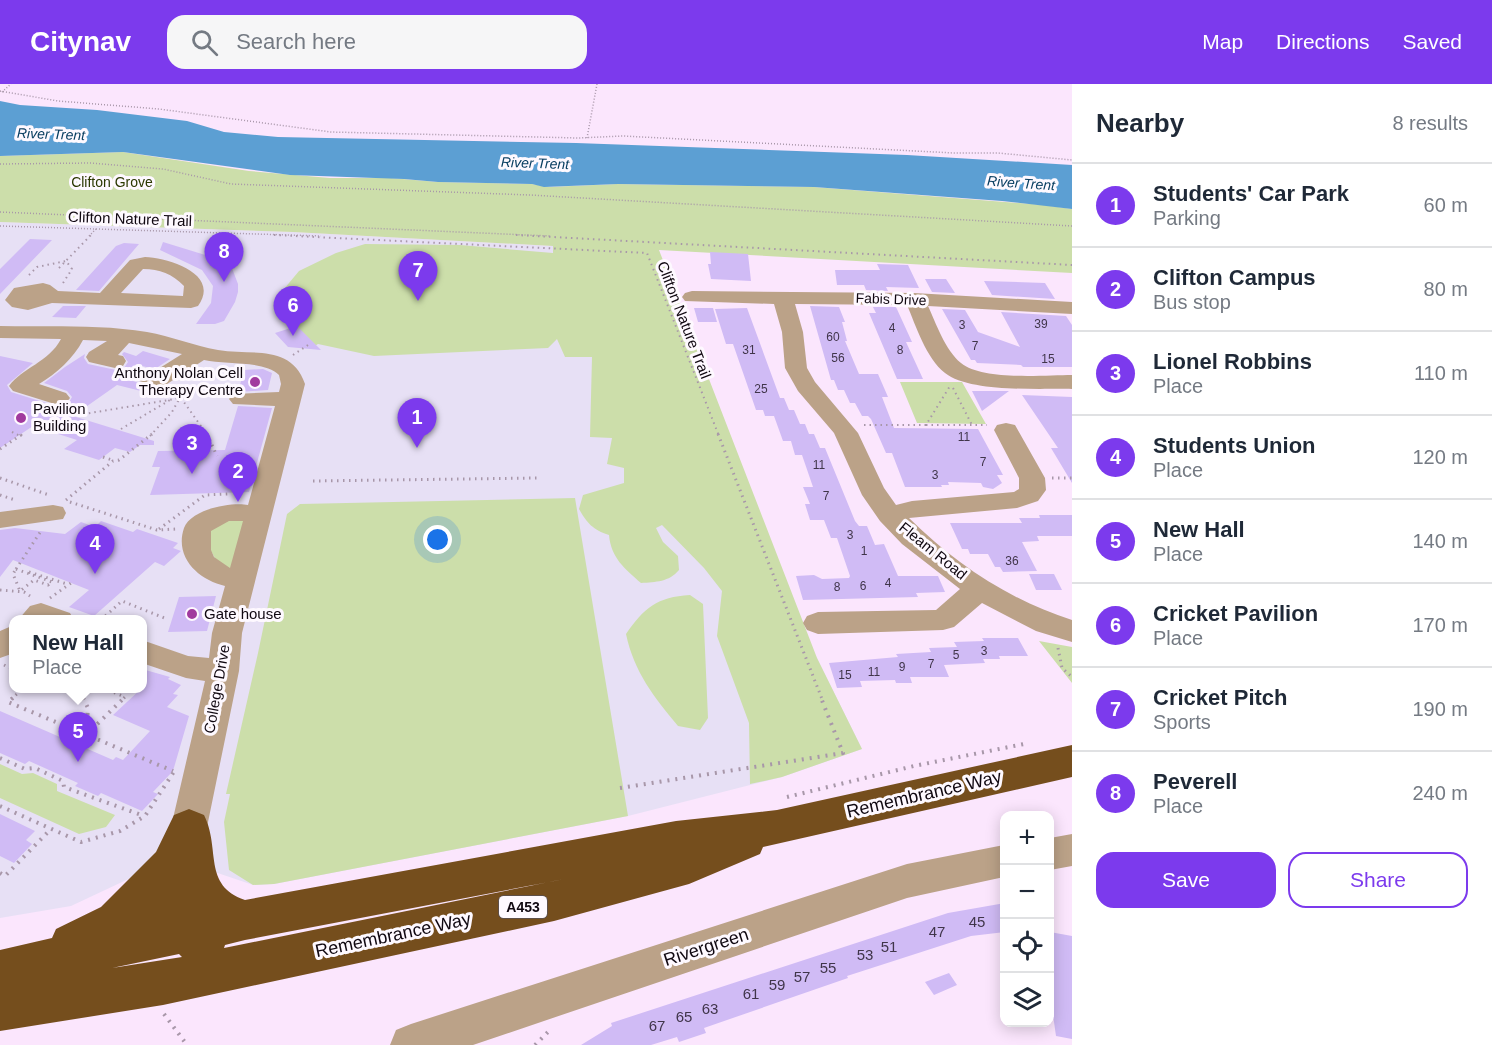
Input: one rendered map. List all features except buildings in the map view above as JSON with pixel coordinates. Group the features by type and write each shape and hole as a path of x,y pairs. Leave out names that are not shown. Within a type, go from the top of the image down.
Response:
{"highway":[{"name":"Remembrance Way","path":"19,967 245,920 676,838 777,828 1072,761"},
{"name":"Remembrance Way","path":"0,1008 163,983 576,895 689,865 777,828"},
{"path":"180,846 203,896 212,908 245,920"},
{"path":"180,846 173,903 176,918 185,932 212,952 262,962"},
{"path":"19,967 117,921 180,846"}],"street":[{"path":"0,331 28,295 105,299"},
{"name":"Fabis Drive","path":"703,295 914,299 1072,308"},
{"name":"Fleam Road","path":"782,297 793,335 795,366 807,388 841,425 872,489 890,515 937,558 981,588 1015,609 1063,629"},
{"path":"914,299 949,364 959,372 984,379 1072,382"},
{"path":"0,331 124,335 165,341 186,382"},
{"path":"58,398 21,386 67,350 75,333"},
{"path":"115,361 97,357 112,349 124,335"},
{"path":"143,375 186,382 220,357 271,361 292,377 293,384 289,399 241,399"},
{"name":"College Drive","path":"180,846 223,671 227,633 289,399"},
{"path":"890,515 912,509 1017,500 1027,497 1033,492 1035,486 1015,436"},
{"path":"0,520 51,511"},
{"path":"242,578 226,579 210,571 198,552 196,538 198,528 211,518 228,511 258,516"},
{"path":"836,628 943,620 981,588"},
{"path":"147,653 199,670 223,671"},
{"path":"1054,853 1072,850"},
{"name":"Rivergreen","path":"411,1045 907,881 1000,862"}],"path":[{"path":"1,92 11,84"},
{"path":"586,138 597,84"},
{"path":"1,92 58,101 159,109 306,130 586,138 623,136 954,153 974,151 1072,160"},
{"path":"0,164 101,164 163,169 231,184 531,195 1072,226"},
{"path":"0,212 590,238 1072,266"},
{"name":"Clifton Nature Trail","path":"0,226 345,237 647,253 843,753 620,788"},
{"path":"59,268 97,228"},
{"path":"66,261 72,269 62,284 28,295 25,280 37,267 66,261"},
{"path":"78,415 186,382"},
{"path":"121,429 186,382"},
{"path":"186,382 217,456"},
{"path":"103,457 119,460 147,439 171,414 186,382"},
{"path":"926,425 951,384 972,425"},
{"path":"841,425 1003,425 1015,436"},
{"path":"0,449 21,435 12,432"},
{"path":"113,460 66,501 157,530 198,528"},
{"path":"0,478 51,511 13,574 20,591"},
{"path":"312,481 537,478"},
{"path":"16,569 51,582 48,585 34,580 20,591"},
{"path":"0,590 20,591 39,602 47,611 69,583 34,572 27,573"},
{"path":"107,615 122,601 166,619"},
{"path":"1063,629 1062,668 1072,677"},
{"path":"18,693 8,702 173,771"},
{"path":"80,693 88,708 89,720 86,735"},
{"path":"86,735 125,697 115,693"},
{"path":"0,758 25,769 35,768 63,781 64,787 95,801 103,801 145,816"},
{"path":"0,806 81,842 120,831 145,816 173,771 178,768"},
{"path":"0,873 5,876 51,829"}],"shaded area":[{"path":"0,222 293,232 553,246 817,658 862,749 782,777 628,816 274,884 253,885 200,867 137,875 71,906 0,918"}],"green space":[{"name":"Clifton Grove","path":"123,152 249,171 330,178 391,178 438,182 532,184 549,187 617,184 814,187 1044,205 1072,209 1072,273 659,250 817,658 862,749 782,777 750,784 749,723 717,636 722,591 704,568 662,525 656,528 663,542 678,556 679,570 667,579 641,583 624,568 616,557 609,535 591,525 579,509 583,495 624,483 624,468 607,464 612,438 590,437 592,357 565,357 557,339 548,348 374,356 318,344 313,347 277,312 284,289 299,271 336,253 365,244 460,245 553,253 553,246 293,232 0,222 0,156"},
{"path":"900,382 962,382 986,424 917,423"},
{"path":"575,498 628,816 274,884 253,885 229,870 224,822 230,794 226,794 287,514 300,504"},
{"path":"227,517 243,521 244,530 233,568 221,569 206,542 207,533"},
{"path":"690,595 703,604 708,718 700,730 678,726 661,705 634,660 626,634 645,611 660,601"},
{"path":"1039,641 1072,647 1072,683"},
{"path":"0,764 22,774 33,773 57,784 57,791 115,815 106,827 79,834 0,798"}],"water":[{"name":"River Trent","path":"0,101 20,105 97,110 187,121 224,132 278,137 576,143 907,155 1072,165 1072,209 1002,201 814,187 618,184 544,187 532,184 290,175 123,152 0,156"}],"place":[{"name":"Peverell","path":"224,282"},
{"name":"Cricket Pitch","path":"418,301"},
{"name":"Cricket Pavilion","path":"293,336"},
{"name":"Anthony Nolan Cell Therapy Centre","path":"255,382"},
{"name":"Pavilion Building","path":"21,418"},
{"name":"Students' Car Park","path":"417,448"},
{"name":"Lionel Robbins","path":"192,474"},
{"name":"Clifton Campus","path":"238,502"},
{"name":"Students Union","path":"95,574"},
{"name":"Gate house","path":"192,614"},
{"name":"New Hall","path":"78,762"}]}
